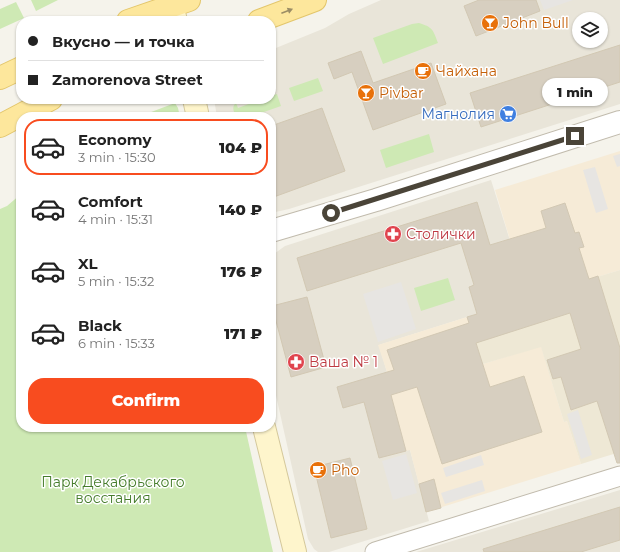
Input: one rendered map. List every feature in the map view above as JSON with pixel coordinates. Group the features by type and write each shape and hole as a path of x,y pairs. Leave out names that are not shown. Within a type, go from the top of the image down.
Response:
{"main road":[{"path":"272,16 315,0"},
{"path":"146,16 177,7"},
{"path":"0,78 16,70"},
{"path":"26,112 42,104"},
{"path":"0,126 16,118"},
{"path":"265,432 295,552"}],"street":[{"path":"276,230 382,198 620,122"},
{"path":"375,552 620,476"}],"shaded area":[{"path":"381,0 620,0 620,104 276,212 276,112 216,112 215,104 276,104 276,48 325,28 349,14"},
{"path":"540,0 573,0 544,10"},
{"path":"620,151 620,270 509,304 513,250 495,190"},
{"path":"620,154 620,166 617,167 613,156"},
{"path":"595,167 608,209 596,213 583,170"},
{"path":"491,180 513,250 474,285 469,286 483,312 379,345 429,521 329,552 318,552 314,549 308,539 276,395 276,252 285,246"},
{"path":"620,270 620,452 581,464 567,421 564,422 541,347 483,364 467,317 482,312 472,296 469,287 474,285 509,304"},
{"path":"401,282 416,329 378,342 363,294"},
{"path":"467,317 483,364 541,346 564,422 567,421 581,464 426,512 410,450 379,458 364,402 400,392 387,372 378,345"},
{"path":"578,410 592,455 581,459 567,414"},
{"path":"406,454 417,493 393,500 382,461"},
{"path":"481,455 484,465 446,477 443,468"},
{"path":"482,480 485,491 445,504 441,493"},
{"path":"620,490 620,552 416,552"}],"green space":[{"path":"31,0 58,0 36,11"},
{"path":"16,2 23,16 16,16 16,22 0,29 0,9"},
{"path":"419,23 432,29 438,43 383,64 373,38 412,24"},
{"path":"318,78 323,91 294,101 289,88"},
{"path":"276,94 281,106 264,112 234,112 233,108 235,104 238,108 249,104 276,104"},
{"path":"176,104 179,112 151,112"},
{"path":"429,134 434,152 386,168 380,150"},
{"name":"Парк Декабрьского восстания","path":"16,198 16,432 246,432 273,552 0,552 0,209 7,206"},
{"path":"448,278 455,300 421,311 414,288"}],"building":[{"name":"John Bull","path":"479,0 536,0 540,11 476,36 464,6"},
{"path":"620,45 620,82 481,127 470,93"},
{"path":"361,51 373,83 431,63 446,104 373,130 352,72 334,79 328,63"},
{"path":"322,108 345,171 276,196 276,124"},
{"path":"477,202 490,245 546,228 541,211 565,203 575,233 579,232 584,247 579,248 589,279 598,276 620,348 620,463 617,463 597,401 571,410 561,377 553,379 547,360 581,349 570,313 476,343 490,387 524,376 542,432 442,464 417,387 391,395 406,451 379,458 364,402 343,408 337,387 394,370 387,350 469,323 467,317 477,314 469,287 474,285 461,243 307,291 297,258"},
{"path":"307,297 326,367 291,377 276,321 276,305"},
{"path":"350,458 367,529 331,538 314,467"},
{"path":"434,479 441,508 426,512 419,484"},
{"path":"620,507 620,540 581,552 484,552 483,549"}],"place":[{"name":"John Bull","path":"490,23"},
{"name":"Чайхана","path":"423,71"},
{"name":"Pivbar","path":"366,93"},
{"name":"Магнолия","path":"508,114"},
{"name":"Столички","path":"393,234"},
{"name":"Ваша № 1","path":"296,362"},
{"name":"Pho","path":"318,470"}],"route":[{"path":"331,213 575,136"}]}
